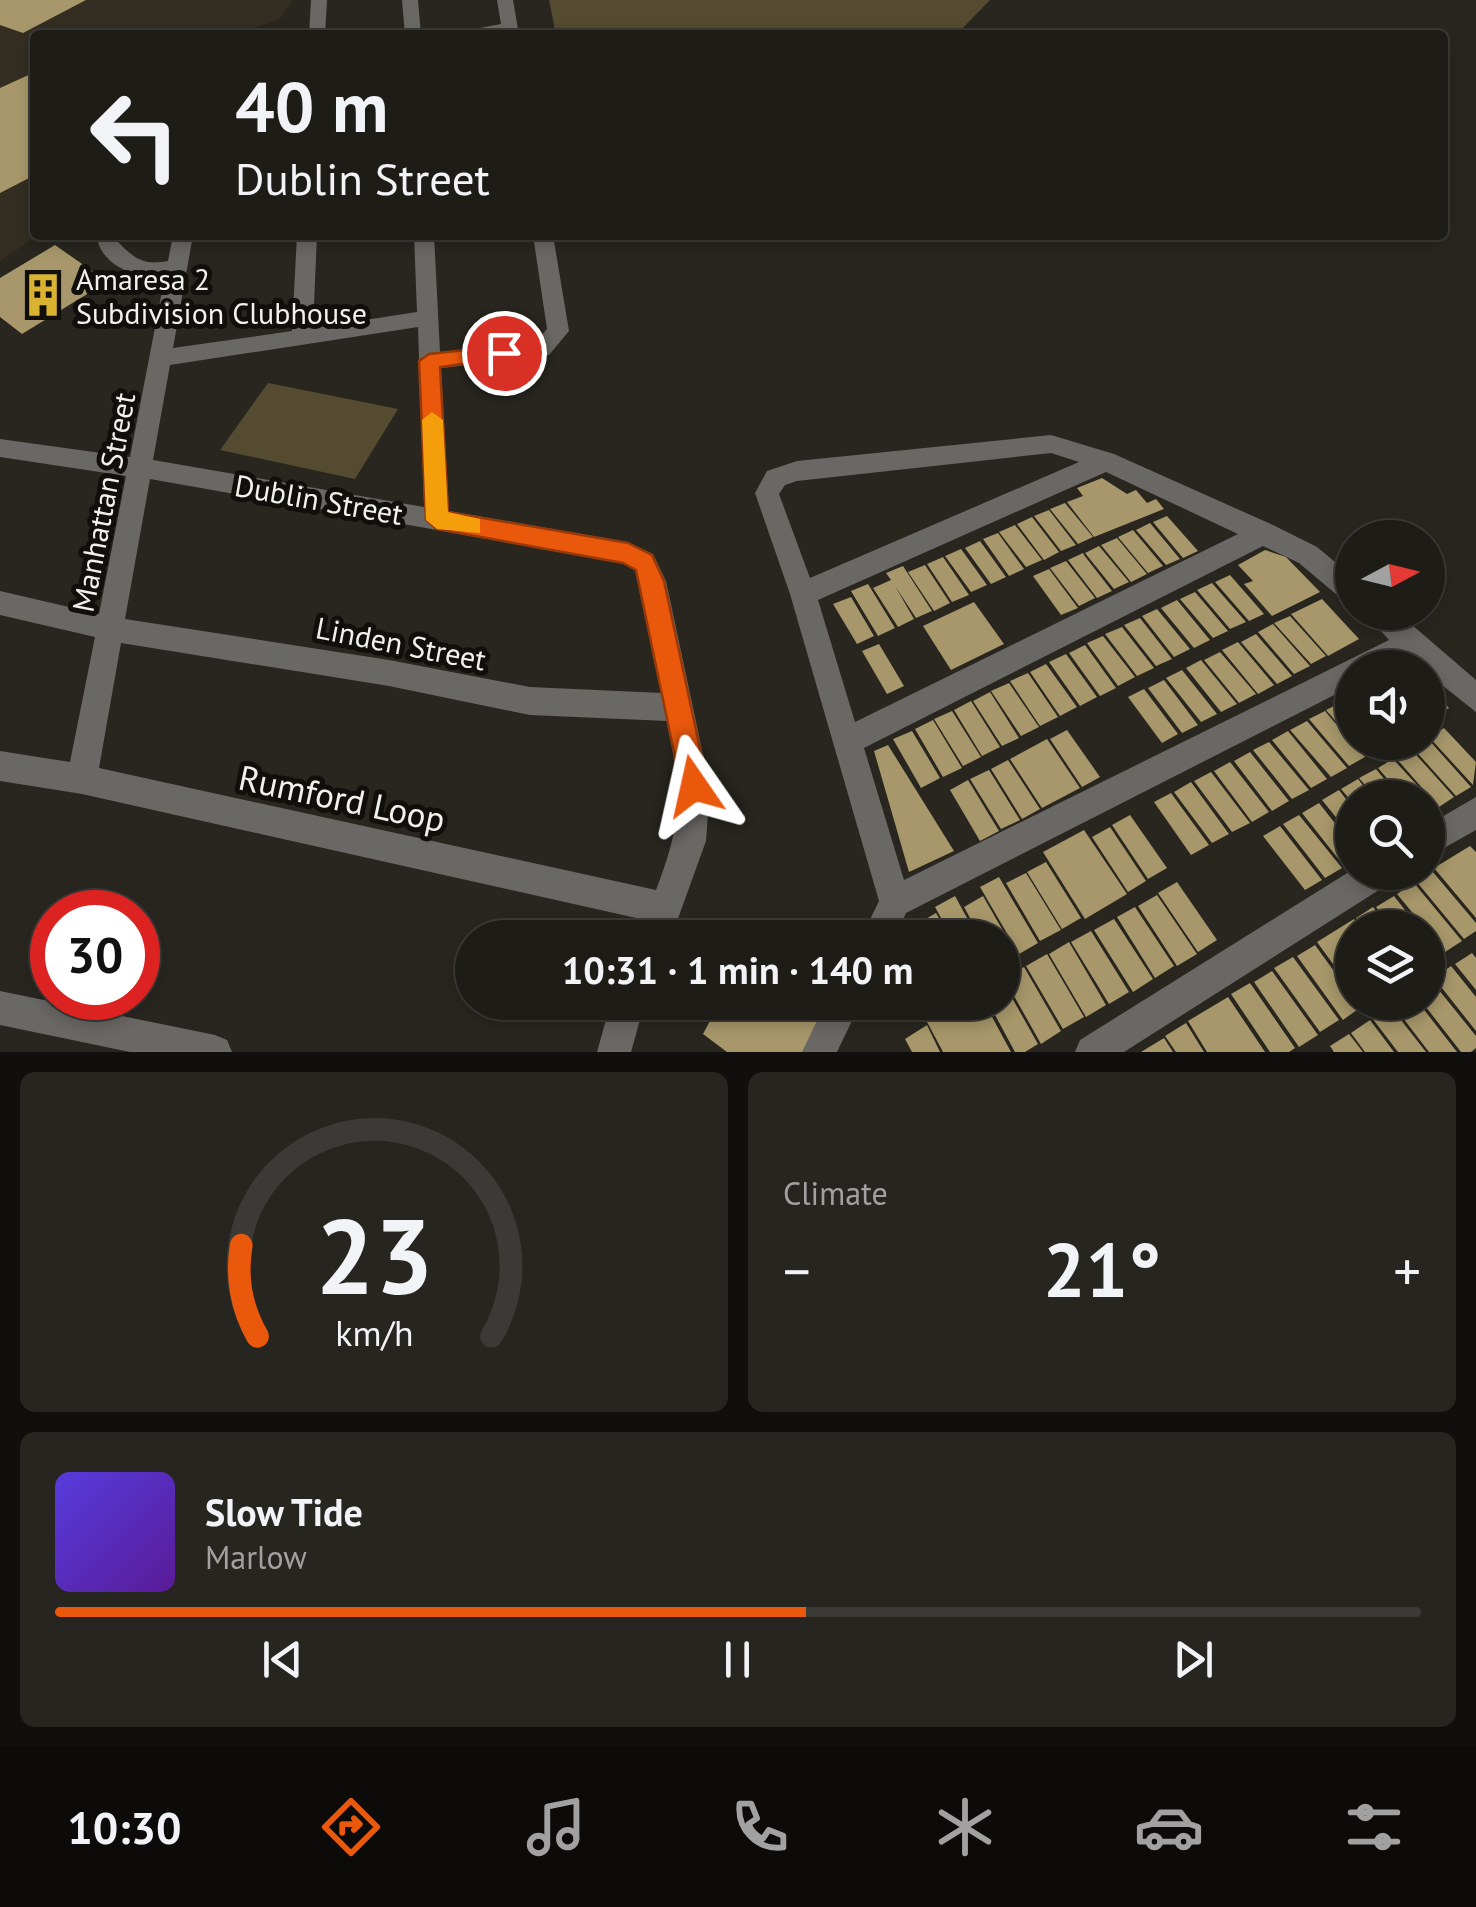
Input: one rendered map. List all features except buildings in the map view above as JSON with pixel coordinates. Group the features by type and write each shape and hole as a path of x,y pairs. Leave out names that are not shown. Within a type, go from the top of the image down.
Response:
{"street":[{"path":"317,30 319,0"},
{"path":"410,0 413,30"},
{"path":"505,0 511,30"},
{"path":"106,240 134,270 145,274 177,266"},
{"name":"Manhattan Street","path":"82,780 182,240"},
{"path":"302,340 307,240"},
{"path":"424,240 437,520"},
{"path":"429,361 541,349 558,331 545,240"},
{"path":"163,358 428,318"},
{"path":"895,902 804,594 767,493 776,478 797,471 1051,444 1106,461 1264,533 1308,556 1335,578"},
{"name":"Dublin Street","path":"0,448 141,468 628,553 644,562 652,581 694,786 691,841 662,920"},
{"path":"804,594 1106,461"},
{"path":"847,740 1264,533"},
{"name":"Linden Street","path":"0,604 112,629 354,666 530,701 680,708"},
{"path":"1398,630 1476,698"},
{"path":"1396,650 1412,642"},
{"path":"886,920 895,902 1335,681"},
{"name":"Rumford Loop","path":"0,766 82,780 667,908"},
{"path":"1445,831 1476,812"},
{"path":"1092,1052 1350,890"},
{"path":"0,1008 215,1052"},
{"path":"614,1052 623,1020"},
{"path":"819,1052 835,1020"}],"shaded area":[{"path":"0,0 292,1 280,19 249,30 30,30 31,240 0,261"},
{"path":"549,0 990,0 961,30 555,30"},
{"path":"268,383 398,409 355,479 220,450"}],"slow traffic":[{"path":"432,420 437,520 472,526"}],"place":[{"name":"Amaresa 2 Subdivision Clubhouse","path":"43,295"}],"route":[{"path":"504,353 429,361 437,520 628,553 644,562 652,581 694,786"}]}
